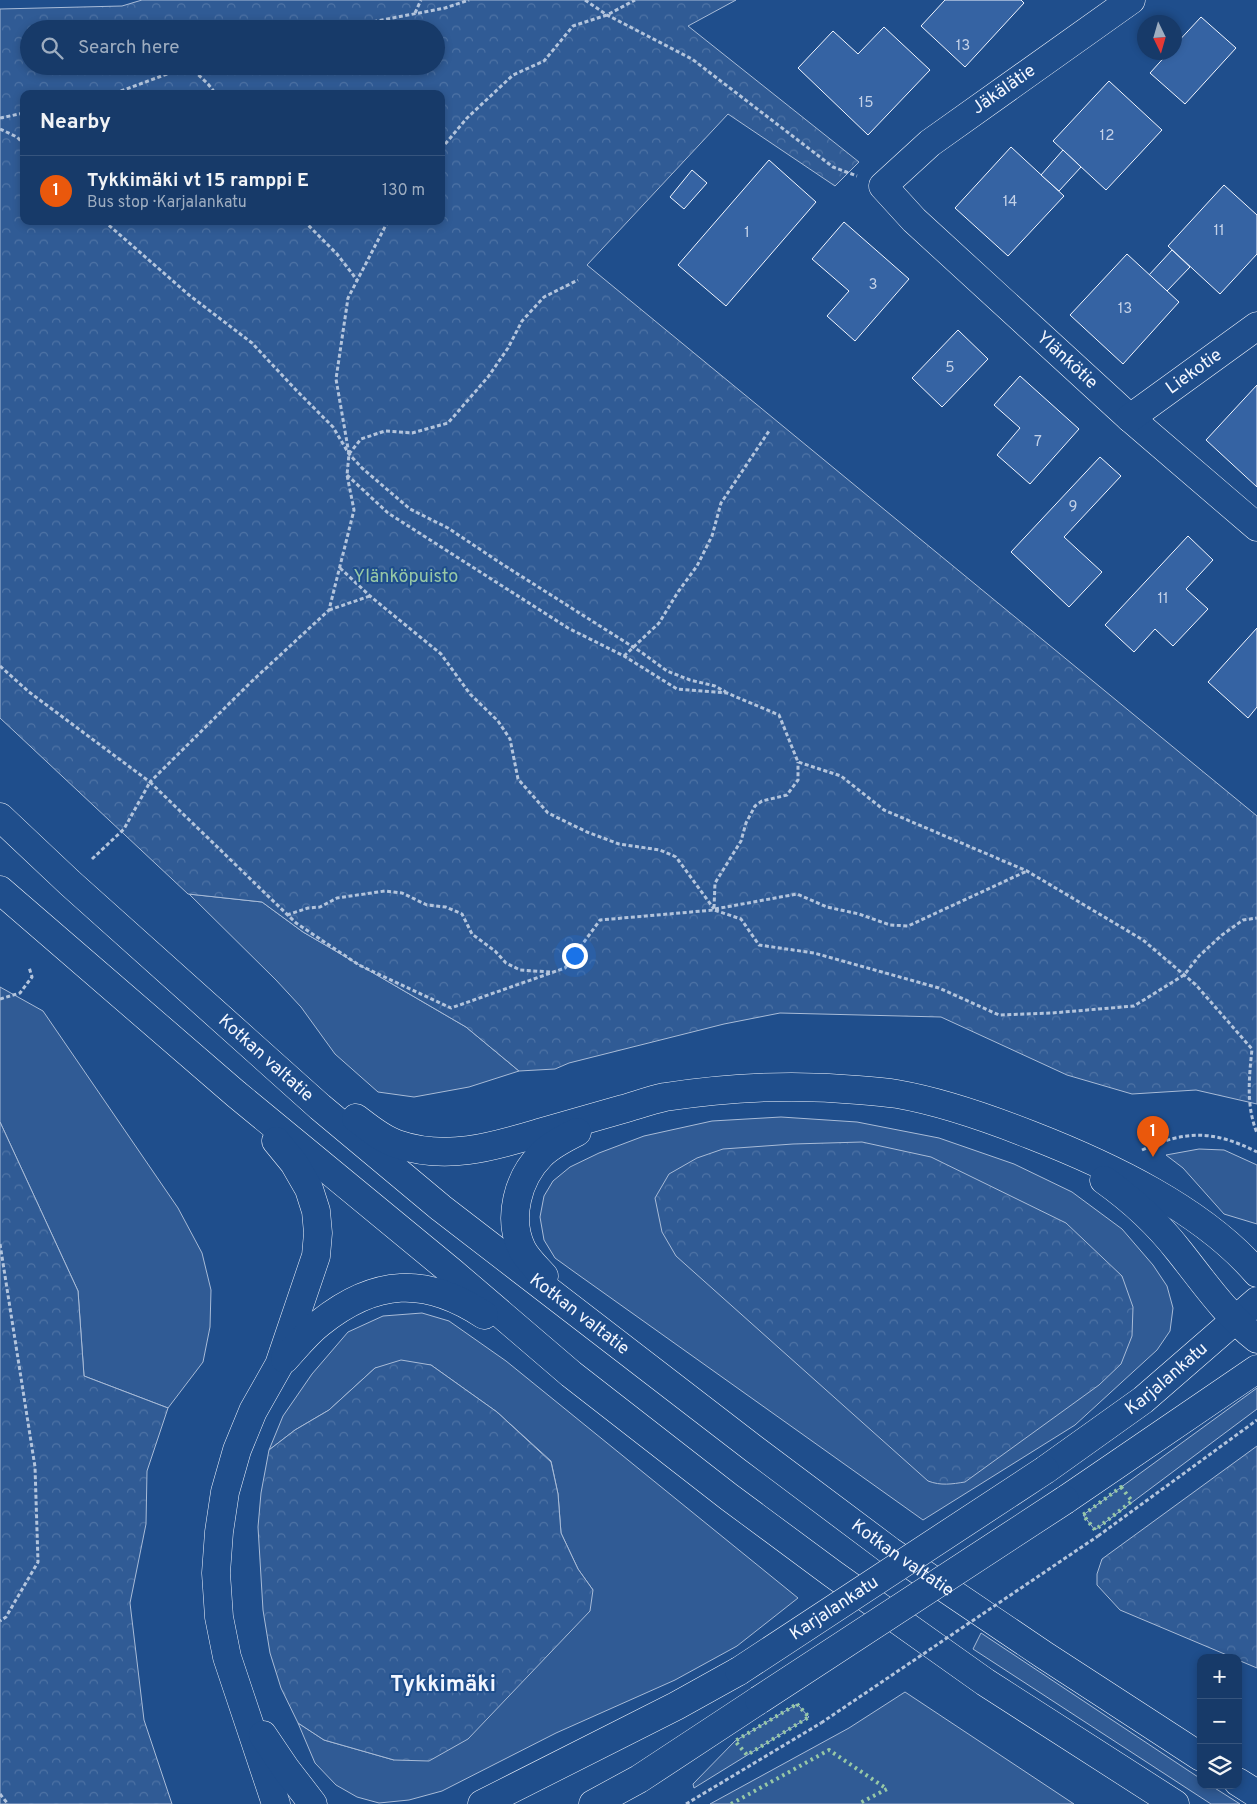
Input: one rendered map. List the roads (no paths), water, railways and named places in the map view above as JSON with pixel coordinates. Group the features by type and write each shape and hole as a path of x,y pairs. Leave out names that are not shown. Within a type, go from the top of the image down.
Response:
{"main road":[{"name":"Jäkälätie","path":"883,186 930,143 1131,0"},
{"name":"Ylänkötie","path":"883,186 914,220 1130,418 1257,527"},
{"name":"Liekotie","path":"1130,418 1257,326"},
{"name":"Kotkan valtatie","path":"0,817 70,883 320,1107 427,1197 890,1551 1197,1754"},
{"path":"0,890 236,1094 438,1260 571,1374 729,1497 833,1574 986,1682 1175,1804"},
{"path":"236,1031 373,1131 396,1144 448,1153 481,1150 661,1098 702,1092 776,1086 826,1088 895,1094 948,1105 1019,1130 1098,1164 1181,1209 1243,1256 1257,1272"},
{"path":"236,1094 294,1163 309,1189 316,1211 318,1233 316,1256 279,1365 253,1411 237,1450 225,1492 219,1532 216,1573 219,1617 227,1657 276,1804"},
{"path":"584,1318 522,1249 516,1228 516,1208 520,1187 542,1154 611,1113"},
{"path":"1019,1130 1082,1165 1116,1188 1143,1212 1178,1249 1200,1279 1246,1331 1257,1339"},
{"path":"279,1365 318,1324 344,1306 373,1292 396,1288 424,1288 448,1296 475,1309 571,1374"},
{"name":"Karjalankatu","path":"482,1804 676,1706 739,1671 1044,1470 1143,1400 1257,1302"},
{"name":"Karjalankatu","path":"593,1804 639,1779 1065,1500 1257,1368"},
{"path":"240,1694 264,1737 313,1804"},
{"path":"1242,1785 1257,1794"}],"place":[{"name":"Tykkimäki vt 15 ramppi E","path":"1153,1157"}],"district":[{"name":"Tykkimäki","path":"443,1685"}],"park label":[{"name":"Ylänköpuisto","path":"406,577"}]}
